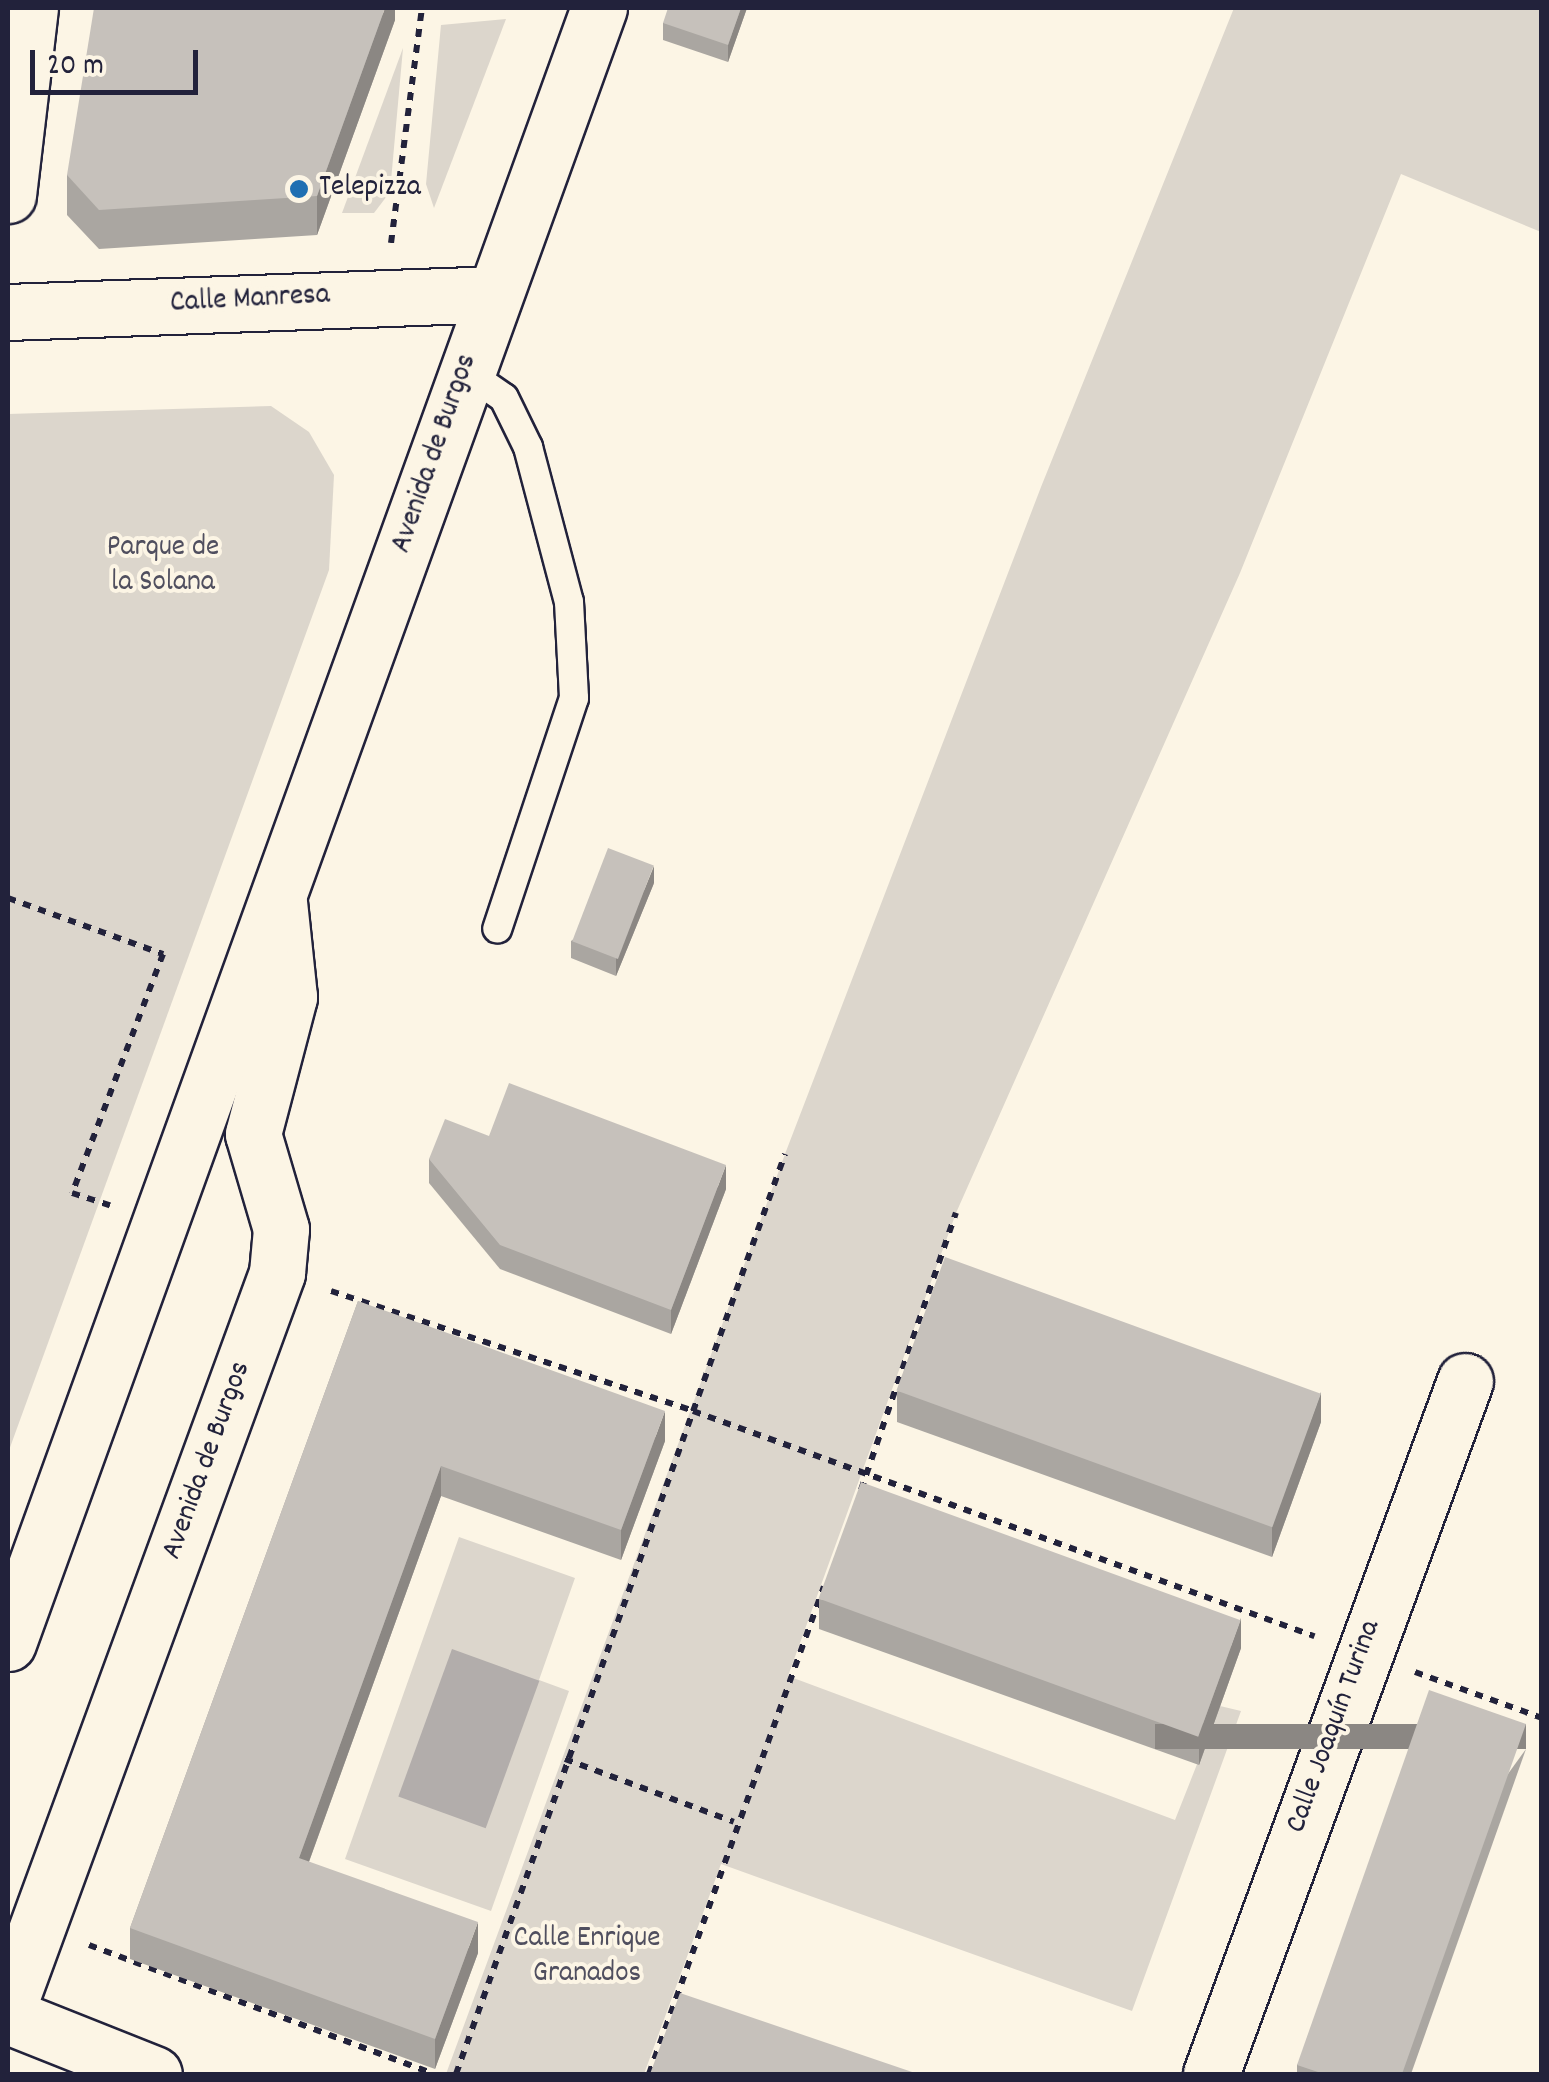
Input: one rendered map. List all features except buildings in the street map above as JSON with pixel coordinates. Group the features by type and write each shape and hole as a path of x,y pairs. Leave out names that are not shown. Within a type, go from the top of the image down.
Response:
{"street":[{"path":"8,195 30,8"},
{"name":"Avenida de Burgos","path":"8,1643 164,1222 493,294 600,8"},
{"name":"Calle Manresa","path":"8,312 384,294 493,294"},
{"name":"Avenida de Burgos","path":"8,2007 277,1273 279,1217 253,1134 290,997 279,902"},
{"name":"Calle Joaquín Turina","path":"1211,2074 1361,1653 1465,1381"},
{"path":"8,2016 154,2074"}],"lane":[{"path":"465,372 504,398 528,446 569,602 574,698 498,929"}],"path":[{"path":"384,294 422,8"},
{"path":"8,898 162,954 72,1193 164,1222"},
{"path":"456,2074 565,1759 786,1154"},
{"path":"858,1498 956,1213"},
{"path":"277,1273 868,1472 1542,1718"},
{"path":"649,2074 734,1822 831,1566"},
{"path":"565,1759 734,1822"}],"green space":[{"name":"Calle Enrique Granados","path":"1234,8 1541,8 1541,232 1401,174 1240,573 956,1213 788,1676 1175,1820 1220,1706 1241,1711 1132,2011 721,1864 644,2074 446,2074 785,1154 1041,487"},
{"path":"506,19 434,208 426,184 441,25"},
{"path":"403,48 390,192 374,213 342,213"},
{"name":"Parque de la Solana","path":"271,406 309,432 334,475 329,570 8,1453 8,414"},
{"path":"459,1537 575,1578 539,1680 569,1691 491,1911 345,1859"}],"shaded area":[{"path":"452,1649 539,1681 486,1828 398,1797"}],"place":[{"name":"Telepizza","path":"299,189"}]}
